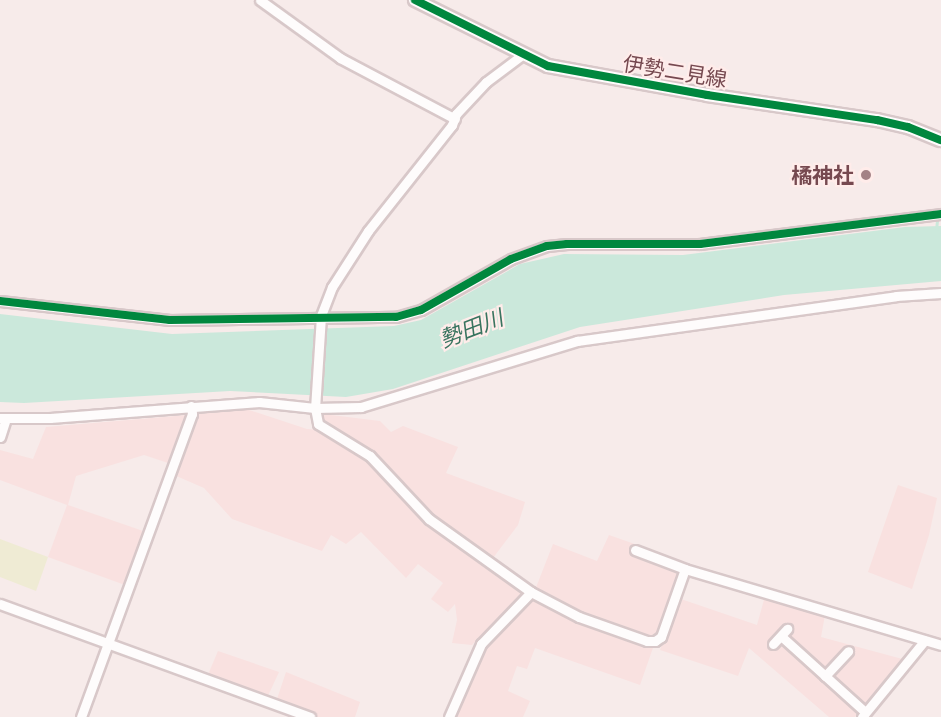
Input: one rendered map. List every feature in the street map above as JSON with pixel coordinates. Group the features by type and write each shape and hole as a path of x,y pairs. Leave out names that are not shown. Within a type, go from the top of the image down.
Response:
{"main road":[{"name":"伊勢二見線","path":"415,0 522,55 574,73 878,120 908,127 941,140"}],"street":[{"path":"260,0 340,58 454,119"},
{"path":"522,55 481,87 456,114 368,231 332,287 321,316 315,407 318,424 370,456 429,519 531,592 579,617 647,641 656,640 661,637 685,569"},
{"path":"0,301 170,320 215,321 321,316 385,317 414,312 511,259 547,246 700,244 941,214"},
{"path":"0,437 3,418 259,402 315,407 361,407 577,341 896,296 941,293"},
{"path":"81,717 110,644 192,414 191,406"},
{"path":"635,550 685,569 941,645"},
{"path":"449,717 481,644 531,592"},
{"path":"0,604 310,717"},
{"path":"773,644 784,632 863,714 919,651 925,640"},
{"path":"825,676 848,651"}],"shaded area":[{"path":"246,409 307,429 323,430 368,457 415,510 524,592 472,645 452,643 457,620 455,604 448,612 431,599 443,583 418,564 406,578 361,532 346,544 331,535 322,551 232,519 204,488 174,475 197,411"},
{"path":"323,414 380,421 391,432 403,426 458,447 446,473 525,502 518,525 493,558 430,515 372,454 325,423"},
{"path":"187,415 171,464 144,455 76,476 68,505 146,532 125,585 48,557 67,505 0,480 0,450 33,459 46,427"},
{"path":"898,485 937,498 929,535 912,589 868,572"},
{"path":"609,535 683,561 659,635 644,635 574,611 535,590 553,544 597,561"},
{"path":"0,539 48,557 36,591 0,577"},
{"path":"765,596 825,615 821,637 906,660 855,717 829,717 749,648 738,676 660,650 678,598 757,625"},
{"path":"530,600 536,600 578,619 654,645 640,685 535,648 527,669 517,666 508,691 530,701 523,717 457,717 485,648"},
{"path":"218,651 279,672 267,698 207,677"},
{"path":"286,672 360,702 355,717 318,717 276,702"}],"water":[{"name":"勢田川","path":"941,226 941,281 784,295 580,327 393,389 346,397 230,391 24,403 0,402 0,314 172,334 394,326 421,320 520,264 564,254 683,255 905,227"}],"waterway":[{"path":"936,230 937,220"}],"cycle path":[{"path":"415,0 548,66 707,95 877,120 908,127 941,140"},
{"path":"0,301 170,320 396,317 421,310 511,259 547,246 700,244 941,214"}],"place":[{"name":"橘神社","path":"866,175"}]}
